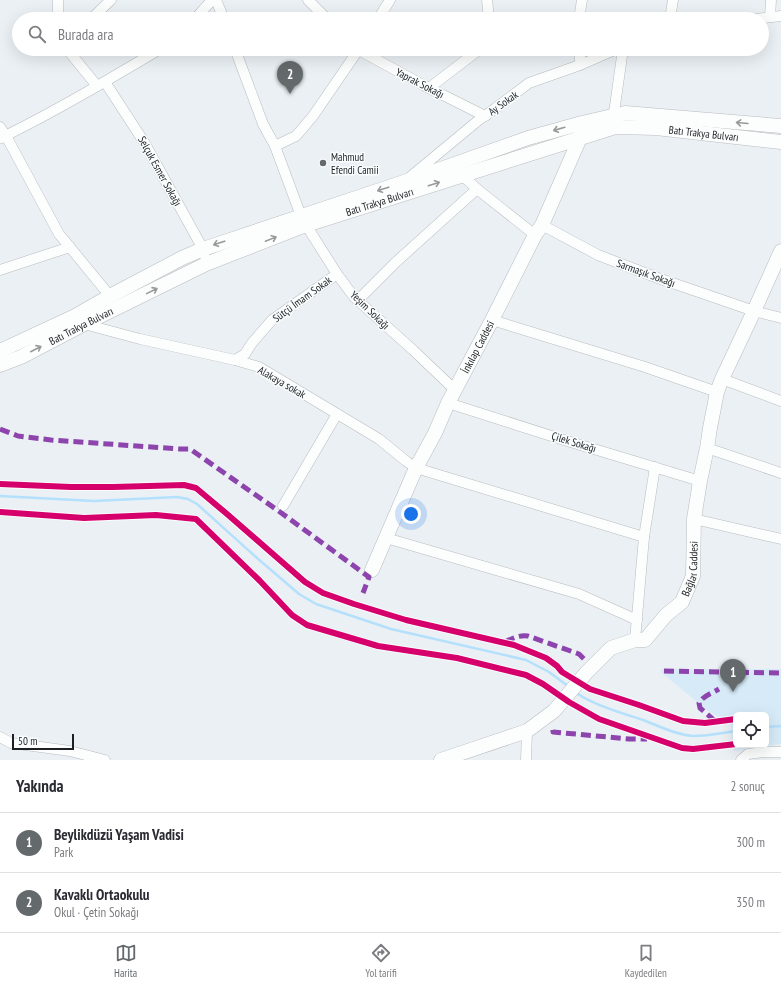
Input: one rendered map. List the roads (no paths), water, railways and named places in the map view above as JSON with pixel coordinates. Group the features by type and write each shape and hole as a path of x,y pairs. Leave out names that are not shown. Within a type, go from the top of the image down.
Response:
{"main road":[{"name":"Batı Trakya Bulvarı","path":"0,351 75,316 182,258 202,249 462,175 580,138 613,122 625,113 781,126"},
{"name":"Batı Trakya Bulvarı","path":"0,365 21,357 206,264 303,221 404,182 528,138 582,122 613,122"},
{"name":"İnkılap Caddesi","path":"372,570 416,468 435,433 448,402 538,230 580,138 582,122"},
{"name":"Batı Trakya Bulvarı","path":"613,122 616,127 656,128 781,142"},
{"name":"Bağlar Caddesi","path":"441,760 527,731 554,711 586,673 612,648 635,640 645,640 666,615 682,602 693,576 694,519 717,392 781,251"}],"street":[{"path":"58,0 58,12"},
{"path":"98,12 111,0"},
{"path":"201,12 212,0"},
{"path":"216,0 221,12"},
{"path":"382,12 390,0"},
{"path":"487,0 488,12"},
{"path":"580,12 582,0"},
{"path":"671,12 673,0"},
{"path":"771,0 770,17 781,16"},
{"path":"313,2 321,12"},
{"name":"Selçuk Esmer Sokağı","path":"74,56 101,84 144,142 202,249 206,264"},
{"path":"3,137 101,84 148,56"},
{"name":"Yeşim Sokağı","path":"238,56 263,124 275,146 303,221 337,274 354,297 455,390"},
{"path":"275,146 296,136 314,116 353,56"},
{"name":"Yaprak Sokağı","path":"371,56 429,88 485,116"},
{"path":"429,88 471,56"},
{"path":"580,56 580,64"},
{"name":"Ay Sokak","path":"404,182 480,118 485,116 529,83 600,56"},
{"path":"613,122 622,56"},
{"path":"0,127 3,137 59,234 110,296"},
{"name":"Sarmaşık Sokağı","path":"462,175 477,189 538,230 658,278 754,311 781,318"},
{"path":"358,300 396,262 477,189"},
{"path":"0,270 70,247"},
{"name":"Sütçü İmam Sokak","path":"235,360 245,354 252,343 272,320 337,274"},
{"path":"492,320 645,367 717,392"},
{"name":"Alakaya sokak","path":"84,324 140,339 235,360 259,367 379,439 416,468"},
{"path":"722,379 781,401"},
{"name":"Çilek Sokağı","path":"448,402 700,481"},
{"path":"283,506 337,414"},
{"path":"707,448 781,473"},
{"path":"635,640 644,536 655,467"},
{"path":"416,468 644,536"},
{"path":"694,519 781,539"},
{"path":"386,538 579,594 637,620"},
{"path":"526,760 527,731"},
{"path":"0,737 11,743 70,751 105,760"},
{"path":"741,760 748,754 781,752"}],"waterway":[{"path":"0,496 94,501 177,497 188,499 197,504 299,594 316,604 391,629 526,660 549,672 568,686"},
{"path":"575,692 599,705 680,734 698,736 733,731"},
{"path":"769,727 781,726"}],"place":[{"name":"Kavaklı Ortaokulu","path":"290,94"},
{"name":"Mahmud Efendi Camii","path":"323,163"},
{"name":"Beylikdüzü Yaşam Vadisi","path":"733,692"}]}
